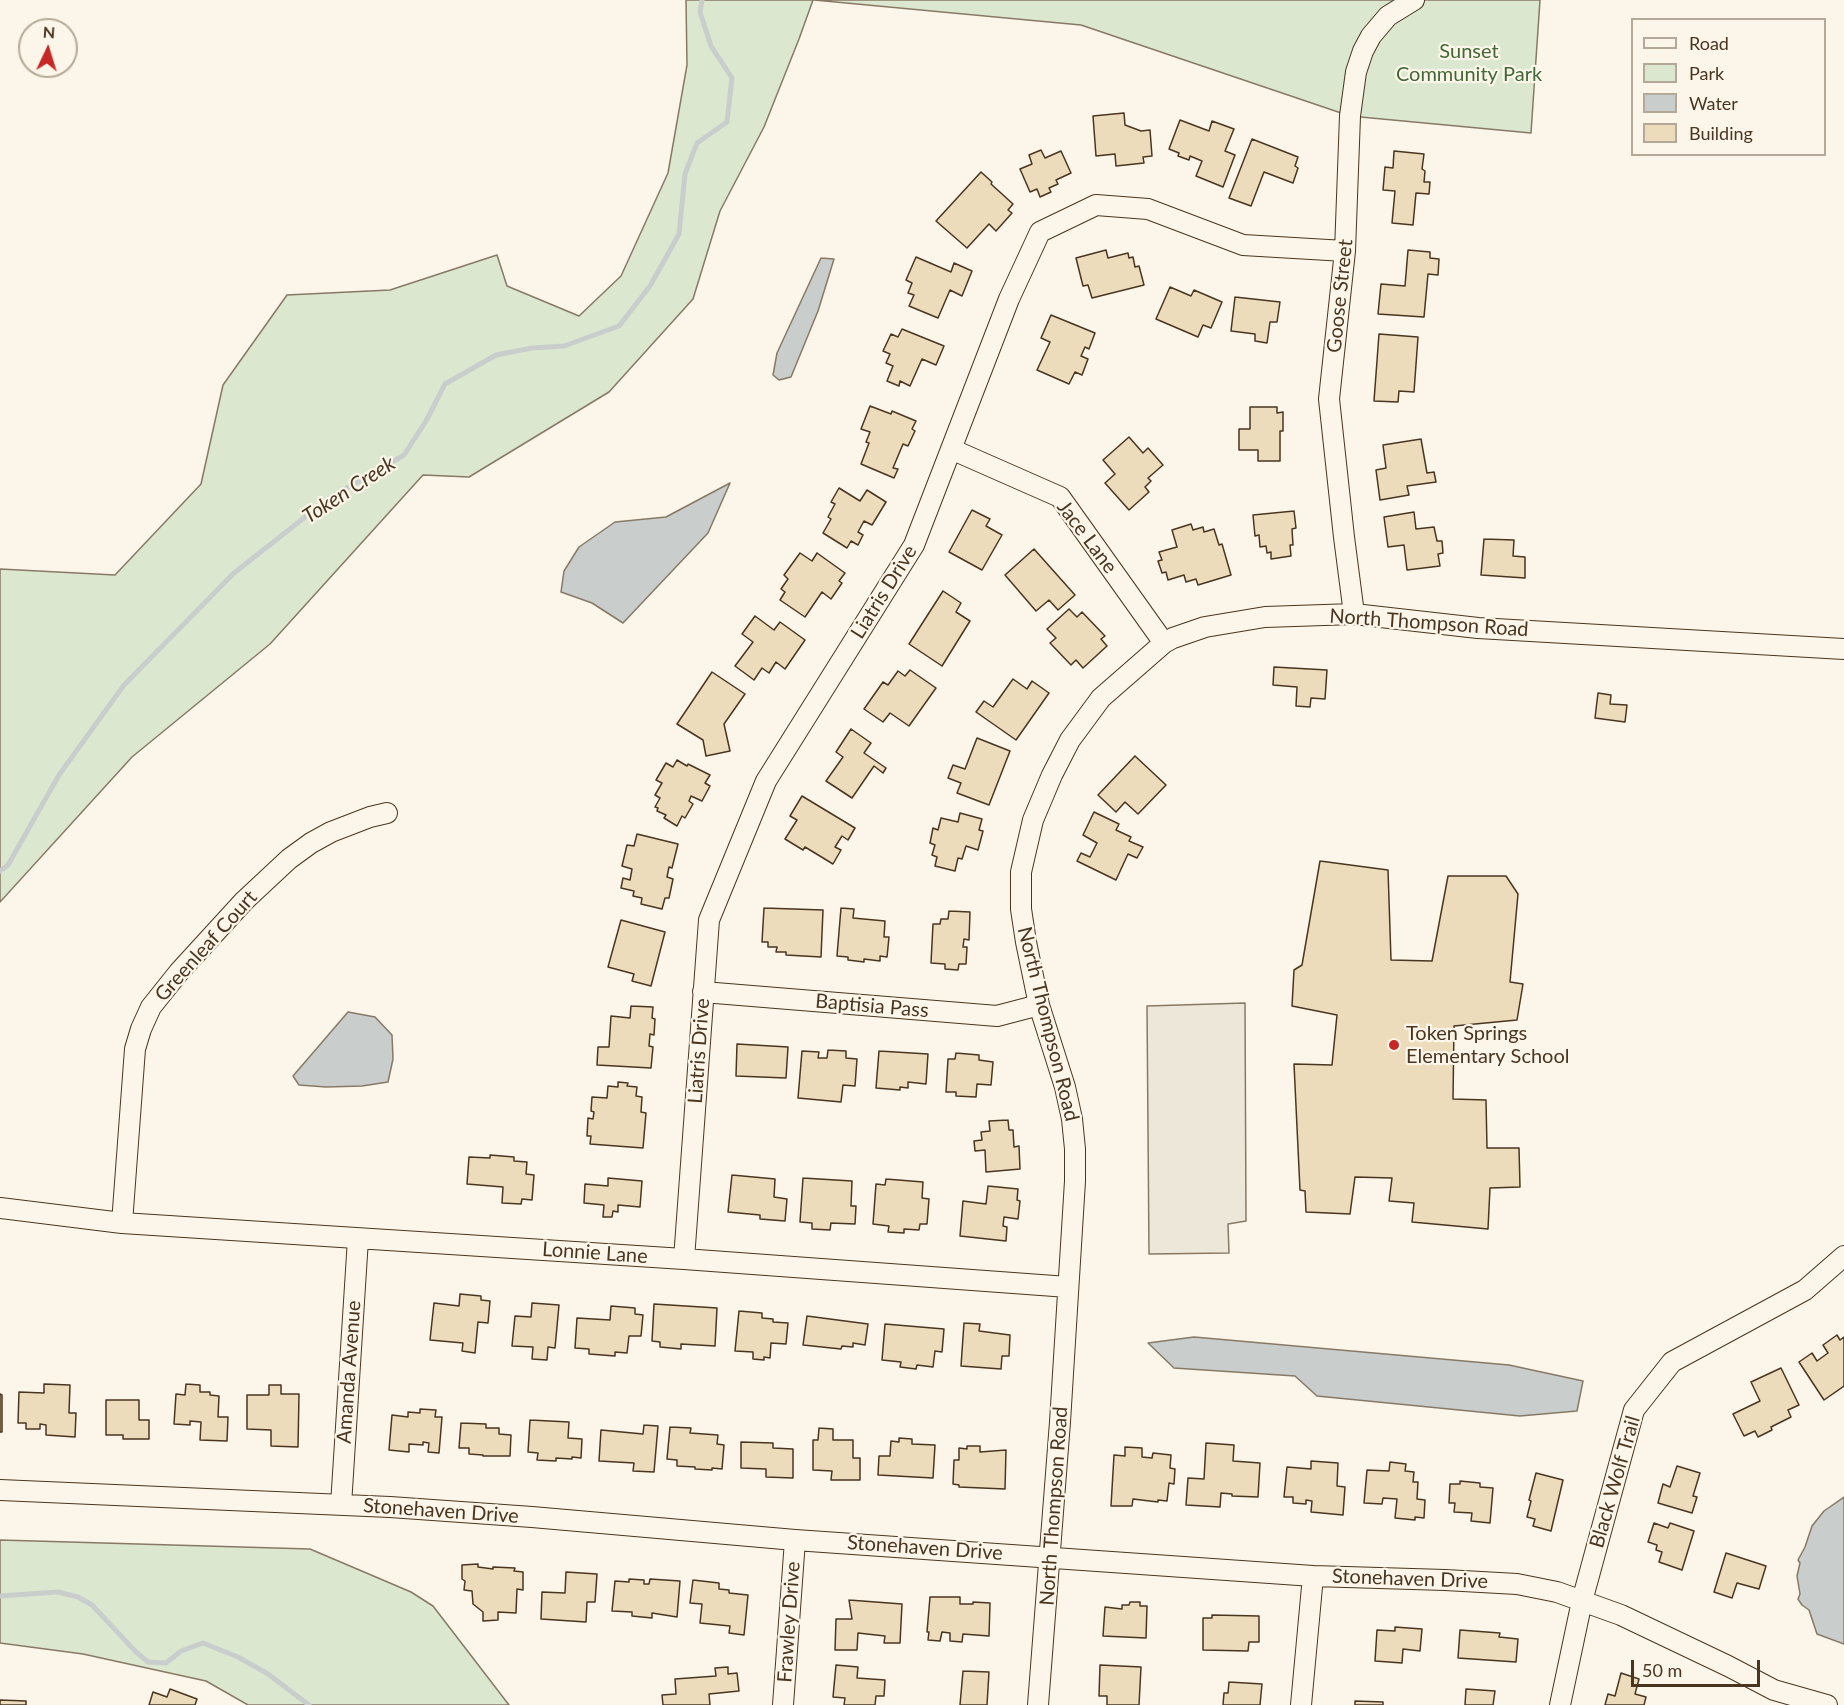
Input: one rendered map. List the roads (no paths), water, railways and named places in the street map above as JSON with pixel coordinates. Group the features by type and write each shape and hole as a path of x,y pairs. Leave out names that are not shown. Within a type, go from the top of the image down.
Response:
{"street":[{"name":"Goose Street","path":"1354,614 1329,399 1345,251 1350,116 1356,72 1371,36 1388,16 1404,4 1414,0"},
{"name":"Liatris Drive","path":"684,1259 709,920 766,781 914,545 1009,299 1040,232 1096,205 1148,209 1243,245 1345,251"},
{"name":"Jace Lane","path":"951,448 1060,497 1164,643"},
{"name":"North Thompson Road","path":"1038,1705 1076,1181 1072,1119 1065,1087 1039,1005 1026,942 1021,909 1022,872 1033,820 1052,775 1070,740 1101,698 1164,643 1173,638 1205,627 1265,616 1354,614 1478,628 1844,649"},
{"name":"Greenleaf Court","path":"122,1223 135,1049 141,1029 152,1007 179,972 244,901 289,859 331,832 387,813"},
{"name":"Baptisia Pass","path":"703,992 997,1016 1039,1005"},
{"name":"Lonnie Lane","path":"0,1208 122,1223 684,1259 1068,1287"},
{"name":"Amanda Avenue","path":"341,1505 358,1239"},
{"name":"Black Wolf Trail","path":"1560,1705 1582,1601 1634,1410 1672,1362 1806,1290 1844,1256"},
{"name":"Stonehaven Drive","path":"0,1490 341,1505 532,1517 795,1540 1313,1575 1516,1584 1557,1592 1621,1615 1774,1690 1822,1704"},
{"name":"Frawley Drive","path":"783,1705 795,1540"},
{"path":"1301,1705 1313,1575"}],"water":[{"path":"821,258 834,259 818,311 791,377 779,380 773,375 777,353"},
{"path":"730,483 708,533 623,623 592,603 561,592 564,571 579,547 615,522 666,517"},
{"path":"348,1012 375,1017 392,1035 393,1059 388,1082 362,1086 299,1085 293,1076"},
{"path":"1194,1337 1509,1365 1583,1381 1577,1411 1520,1416 1317,1396 1295,1376 1174,1368 1148,1343"},
{"path":"1844,1497 1844,1644 1817,1634 1809,1610 1798,1599 1800,1594 1797,1576 1800,1563 1798,1560 1812,1526 1824,1511"}],"waterway":[{"name":"Token Creek","path":"0,871 8,865 59,775 124,685 234,573 328,499 404,455 426,421 445,384 496,355 532,348 564,346 619,326 650,286 679,234 685,174 697,143 727,122 732,78 711,46 700,12 702,0"},
{"path":"0,1596 58,1592 78,1597 92,1605 148,1662 166,1663 181,1651 203,1643 238,1657 268,1674 309,1705"}],"place":[{"name":"Token Springs Elementary School","path":"1394,1045"}],"park label":[{"name":"Sunset Community Park","path":"1469,64"}]}
